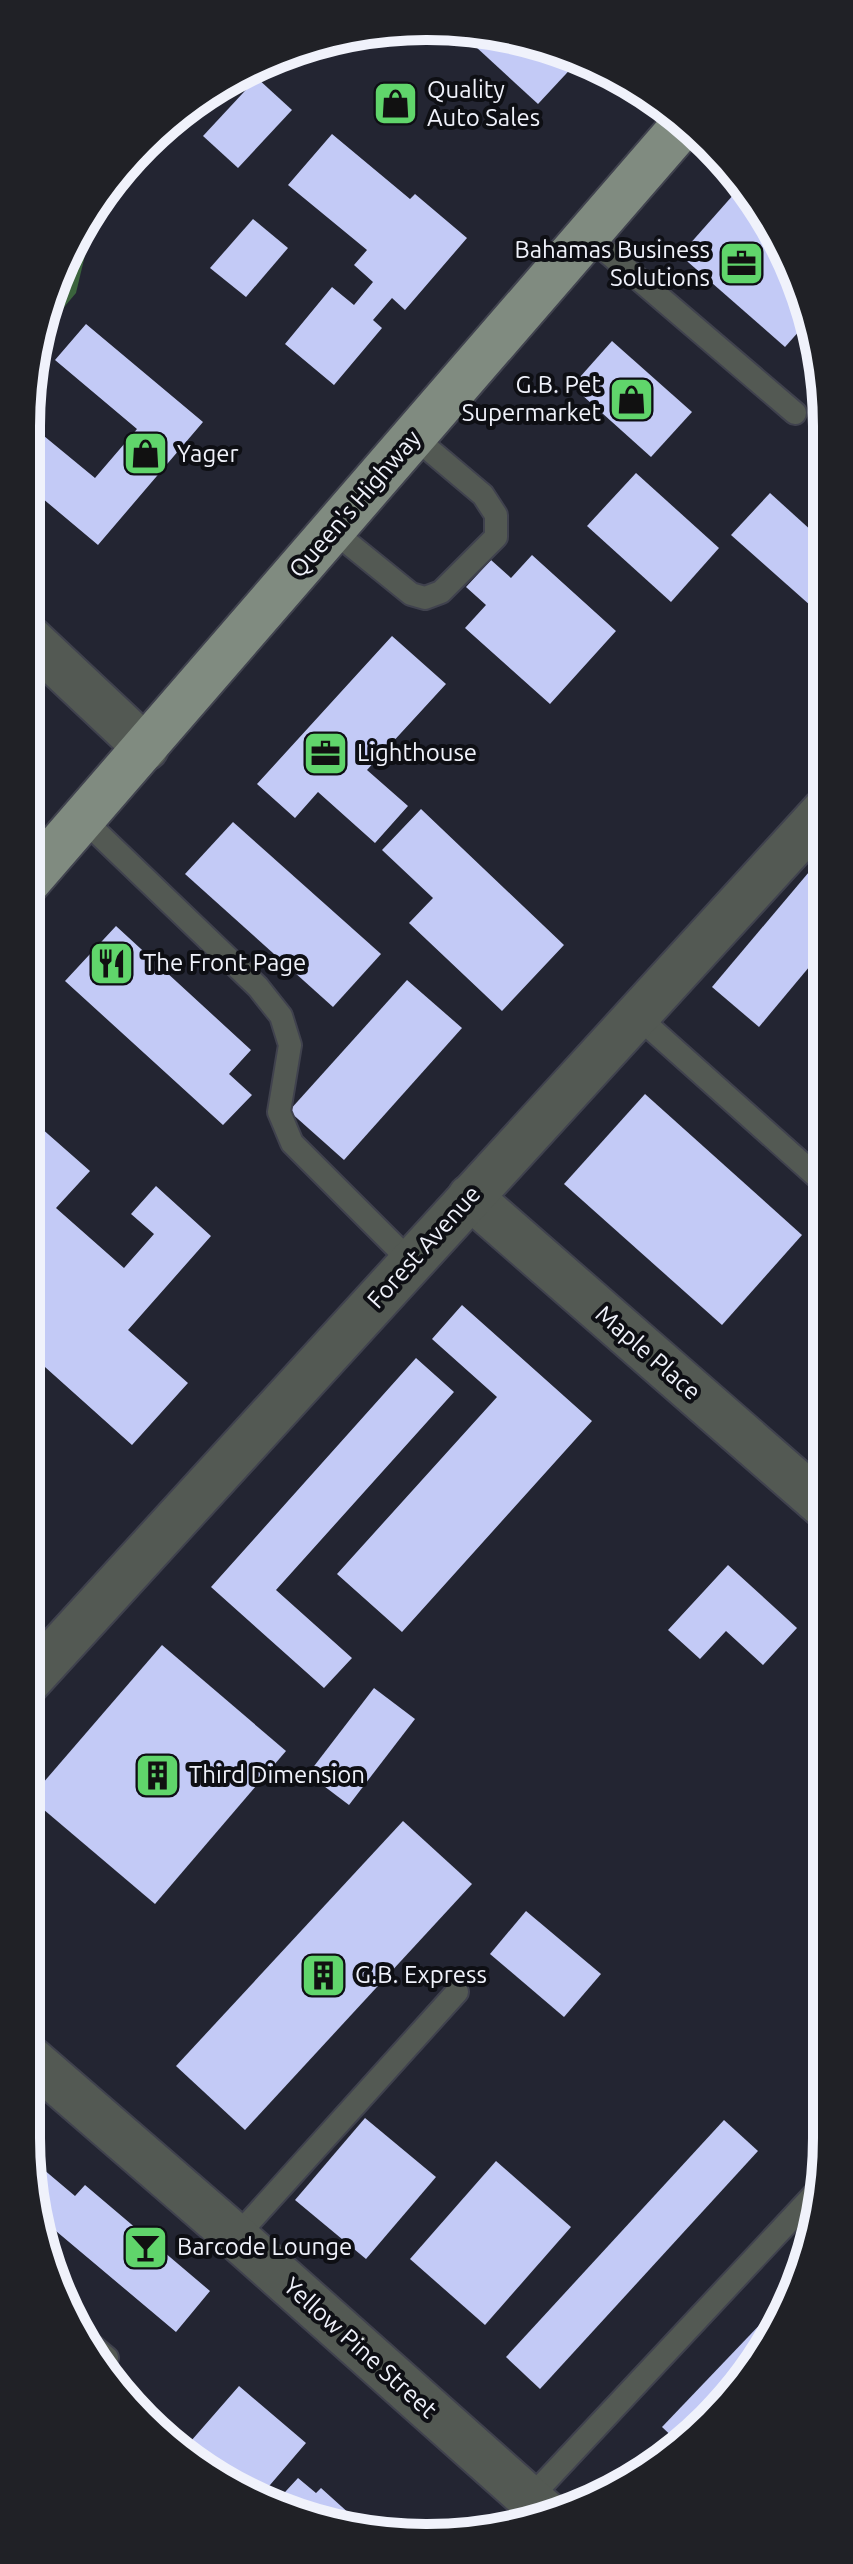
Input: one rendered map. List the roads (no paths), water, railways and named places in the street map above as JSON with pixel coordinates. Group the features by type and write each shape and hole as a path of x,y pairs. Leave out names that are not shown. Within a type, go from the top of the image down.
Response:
{"main road":[{"name":"Queen's Highway","path":"40,868 677,132"}],"street":[{"path":"40,648 146,748"},
{"name":"Forest Avenue","path":"40,1669 813,823"},
{"name":"Maple Place","path":"470,1197 813,1497"},
{"name":"Yellow Pine Street","path":"40,2067 540,2507"}],"lane":[{"path":"587,235 795,413"},
{"path":"332,530 411,594 425,598 441,592 496,537 496,515 483,495 413,436"},
{"path":"83,819 258,987 281,1016 290,1045 279,1112 292,1143 411,1262"},
{"path":"636,1015 813,1173"},
{"path":"236,2237 457,1992"},
{"path":"540,2507 808,2202"}],"place":[{"name":"Quality Auto Sales","path":"396,104"},
{"name":"Bahamas Business Solutions","path":"741,264"},
{"name":"G.B. Pet Supermarket","path":"632,399"},
{"name":"Yager","path":"146,454"},
{"name":"Lighthouse","path":"326,753"},
{"name":"The Front Page","path":"112,963"},
{"name":"Third Dimension","path":"158,1775"},
{"name":"G.B. Express","path":"324,1975"},
{"name":"Barcode Lounge","path":"146,2247"}]}
